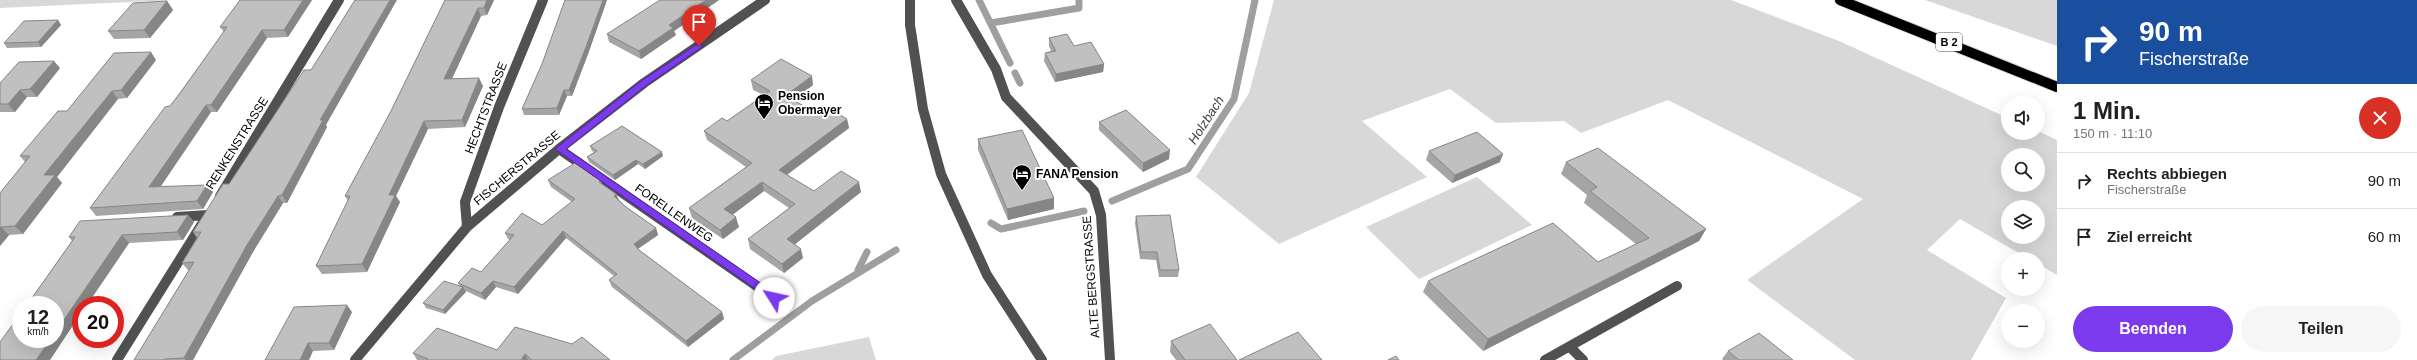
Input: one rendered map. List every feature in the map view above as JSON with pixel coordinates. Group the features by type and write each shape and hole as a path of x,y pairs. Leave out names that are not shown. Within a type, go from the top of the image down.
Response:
{"main road":[{"name":"B 2","path":"1840,0 2057,87"}],"street":[{"name":"RENKENSTRASSE","path":"117,360 208,215 339,0"},
{"name":"HECHTSTRASSE","path":"466,227 465,202 498,107 543,0"},
{"name":"FISCHERSTRASSE","path":"354,360 466,227 560,149 644,83 764,0"},
{"path":"910,0 910,25 923,109 941,174 987,275 1042,360"},
{"name":"ALTE BERGSTRASSE","path":"956,0 996,69 1006,97 1094,191 1101,215 1110,360"},
{"name":"FORELLENWEG","path":"560,149 774,298"},
{"path":"169,218 208,215"},
{"path":"1545,360 1676,286"},
{"path":"1570,347 1583,360"}],"shaded area":[{"path":"0,0 174,0 0,8"},
{"path":"1274,0 1731,0 1839,41 2001,115 2001,140 2045,140 2045,134 2057,140 2057,275 2045,268 2045,252 2017,252 2003,244 2045,244 2045,200 2001,200 2001,243 1960,219 1927,250 2006,298 2003,304 2001,304 2001,307 1971,360 1855,360 1747,280 1863,199 1668,100 1581,133 1564,121 1496,123 1450,89 1362,121 1427,177 1279,244 1196,177 1249,93"},
{"path":"1925,0 2057,0 2057,46"},
{"path":"1477,177 1532,225 1419,279 1366,227"},
{"path":"869,337 876,360 772,360 776,356"}],"building":[{"path":"240,0 303,0 284,30 262,30 211,105 206,105 149,187 207,185 197,201 90,208 165,107 170,106 181,92 227,27 220,27"},
{"path":"355,0 390,0 320,120 323,120 282,195 278,196 247,245 184,358 134,360 194,262 182,263 201,232 193,232 223,184 229,184 304,70 311,70"},
{"path":"445,0 487,0 484,8 478,8 444,79 479,78 462,120 424,121 389,195 395,195 362,264 316,266 350,196 345,196 391,111"},
{"path":"565,0 603,0 569,90 564,90 557,108 522,109 542,64"},
{"path":"660,0 706,0 669,25 673,28 639,51 607,34"},
{"path":"167,1 144,30 108,31 133,3"},
{"path":"58,20 38,42 4,43 24,21"},
{"path":"1067,34 1074,46 1091,42 1104,64 1056,74 1045,53 1056,51 1049,38"},
{"path":"151,52 121,90 112,91 44,175 55,175 15,226 0,228 0,193 30,156 20,156 58,111 67,111 114,53"},
{"path":"781,59 812,76 785,96 821,115 830,109 847,119 779,170 814,191 841,171 859,182 787,239 801,249 782,264 748,239 795,204 762,182 724,209 736,217 720,230 689,208 752,163 704,131 722,118 727,121 770,91 751,80"},
{"path":"54,61 30,89 20,90 8,104 0,104 0,83 19,62"},
{"path":"1126,110 1170,150 1143,163 1099,122"},
{"path":"622,126 662,152 643,164 636,160 613,175 587,157 597,151 590,146"},
{"path":"1022,130 1054,198 1007,209 978,139"},
{"path":"1477,132 1503,154 1455,175 1429,151"},
{"path":"1598,148 1706,229 1488,339 1428,281 1553,223 1598,262 1649,238 1590,191 1597,187 1566,162"},
{"path":"575,163 601,181 599,182 616,194 614,196 626,207 656,228 634,244 639,250 722,312 686,341 609,280 617,274 563,231 514,287 493,281 481,293 458,283 472,268 481,272 514,235 505,233 522,213 542,225 575,199 548,180"},
{"path":"188,215 177,232 122,235 80,296 72,296 72,308 64,320 64,296 33,296 75,237 69,237 80,221"},
{"path":"1170,215 1179,270 1160,270 1157,252 1141,252 1136,216"},
{"path":"444,281 463,287 443,310 423,303"},
{"path":"347,305 329,343 308,343 300,360 265,360 294,307"},
{"path":"1210,324 1237,360 1185,360 1171,341"},
{"path":"12,325 12,348 45,348 36,360 0,360 0,342"},
{"path":"515,327 572,344 582,337 610,360 532,360 525,354 521,360 427,360 428,359 413,353 437,328 497,350"},
{"path":"1298,332 1322,360 1239,360"},
{"path":"1759,333 1793,360 1739,360 1728,351"},
{"path":"1396,356 1399,360 1388,360"}],"waterway":[{"path":"979,0 1010,63"},
{"path":"991,23 1079,8 1079,0"},
{"name":"Holzbach","path":"1112,201 1188,169 1234,99 1255,0"},
{"path":"1015,73 1020,83"},
{"name":"Holzbach","path":"991,223 1001,229 1084,211"},
{"path":"733,360 812,301 896,250"},
{"path":"858,270 867,252"}],"place":[{"name":"Pension Obermayer","path":"764,120"},
{"name":"FANA Pension","path":"1022,191"}],"route":[{"path":"699,46 644,83 560,149 774,298"}]}
